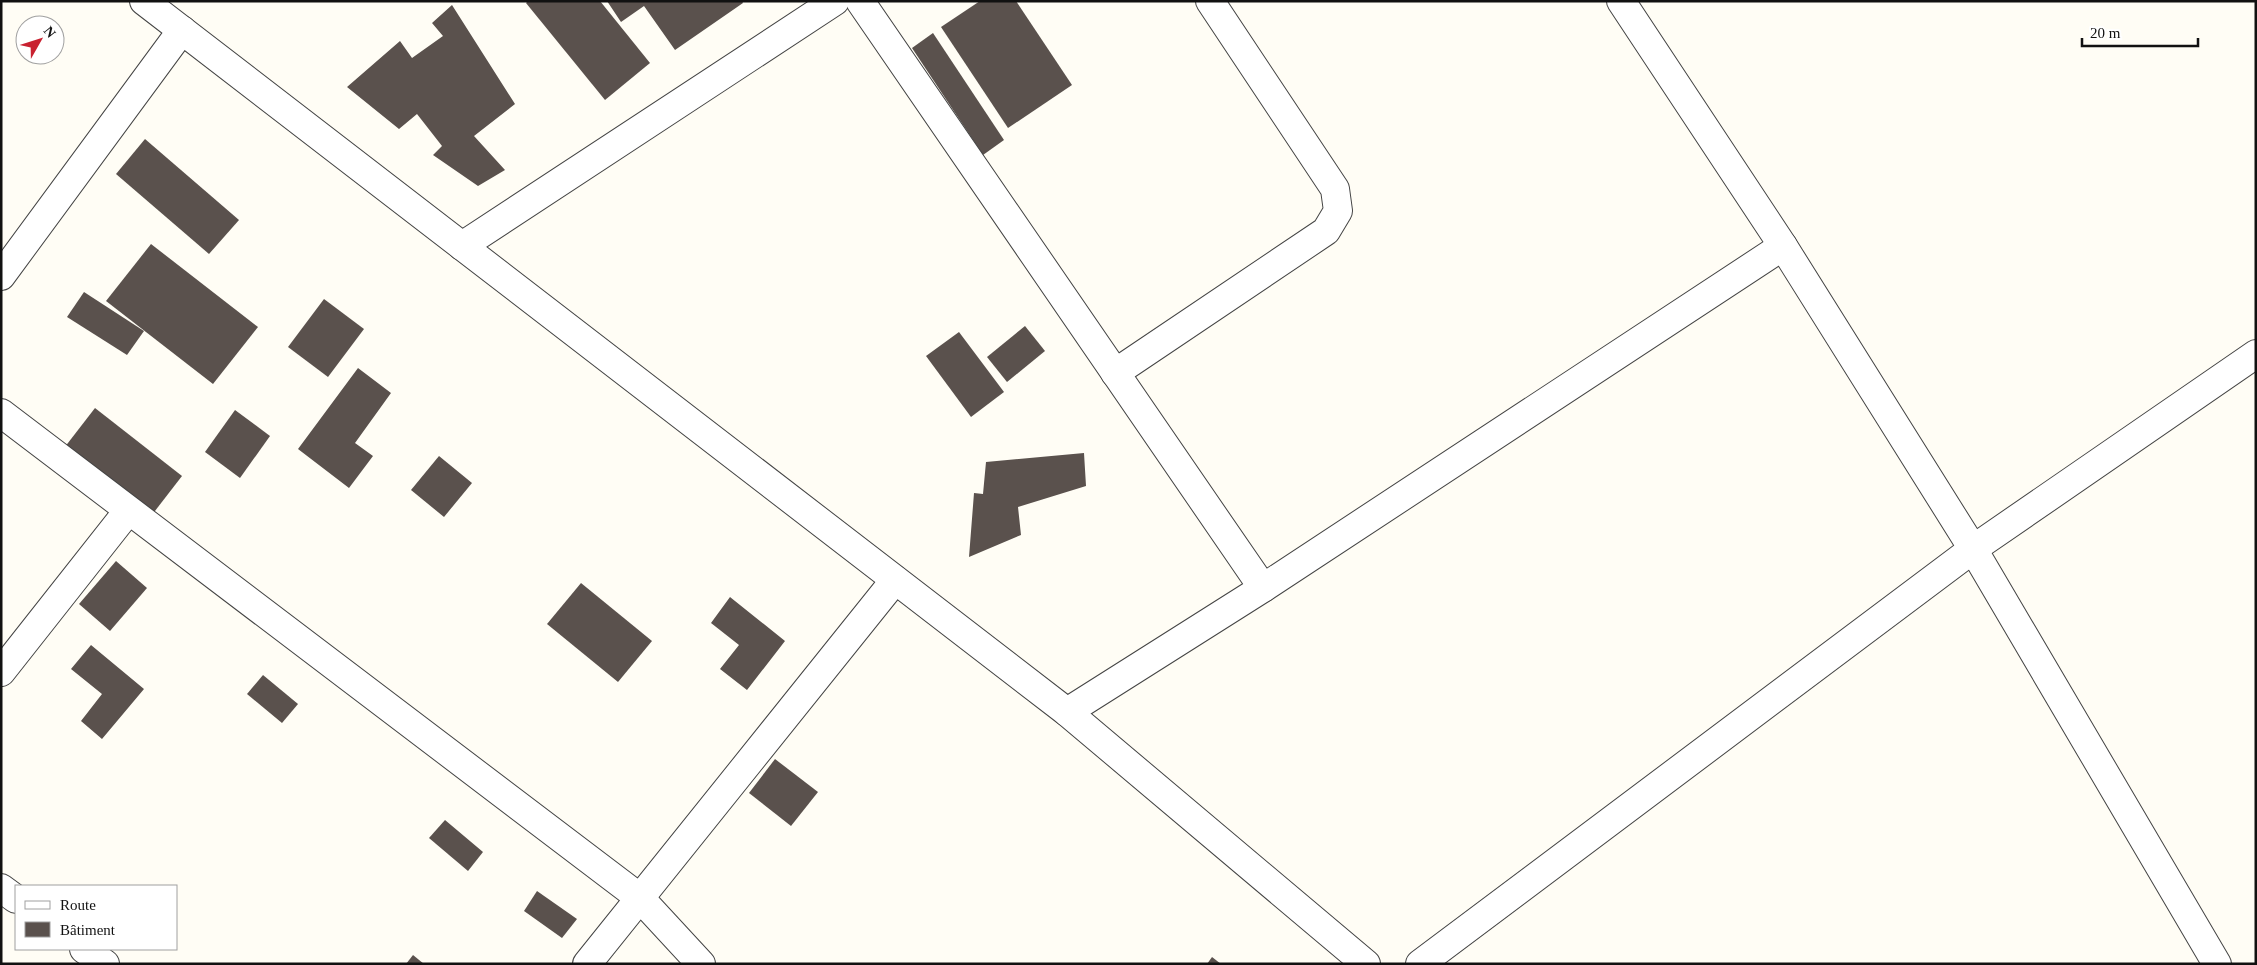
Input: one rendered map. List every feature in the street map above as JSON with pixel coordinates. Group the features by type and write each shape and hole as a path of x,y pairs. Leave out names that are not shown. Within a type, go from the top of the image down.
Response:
{"street":[{"path":"144,1 1067,712 1366,964"},
{"path":"462,246 835,1"},
{"path":"860,1 1263,588"},
{"path":"1115,373 1326,231 1338,211 1335,188 1210,1"},
{"path":"1620,1 1783,246 1973,549 2217,964"},
{"path":"1,276 182,30"},
{"path":"1067,712 1263,588 1783,246"},
{"path":"1420,964 1973,549 2256,354"},
{"path":"1,413 640,898 701,964"},
{"path":"1,672 128,511"},
{"path":"587,964 895,580"},
{"path":"1,888 15,898"},
{"path":"85,950 105,964"}],"building":[{"path":"528,1 600,1 650,63 605,100 526,3"},
{"path":"607,1 742,1 743,3 675,50 644,6 621,22"},
{"path":"980,1 1016,1 1072,85 1008,128 941,27"},
{"path":"452,5 515,104 474,136 505,170 478,186 433,155 442,146 417,114 399,129 347,87 400,41 412,58 443,36 432,23"},
{"path":"933,33 1004,140 983,155 912,48"},
{"path":"145,139 239,220 209,254 116,174"},
{"path":"151,244 258,327 213,384 106,301"},
{"path":"84,292 144,331 127,355 67,317"},
{"path":"324,299 364,329 328,377 288,347"},
{"path":"1025,326 1045,351 1007,382 987,357"},
{"path":"959,332 1004,392 971,417 926,356"},
{"path":"358,368 391,393 355,443 373,456 349,488 298,449"},
{"path":"95,408 182,476 148,520 61,452"},
{"path":"235,410 270,436 240,478 205,452"},
{"path":"1084,453 1086,486 1018,507 1021,535 969,557 974,493 983,494 986,462"},
{"path":"439,456 472,483 444,517 411,490"},
{"path":"116,561 147,588 110,631 79,604"},
{"path":"581,583 652,641 618,682 547,624"},
{"path":"730,597 785,641 747,690 720,669 739,645 711,623"},
{"path":"91,645 144,689 102,739 81,721 102,694 71,669"},
{"path":"263,675 298,704 282,723 247,694"},
{"path":"775,759 818,792 791,826 749,793"},
{"path":"445,820 483,852 468,871 429,838"},
{"path":"537,891 577,919 562,938 524,911"},
{"path":"413,955 424,964 406,964"},
{"path":"1212,957 1221,964 1207,964"}]}
